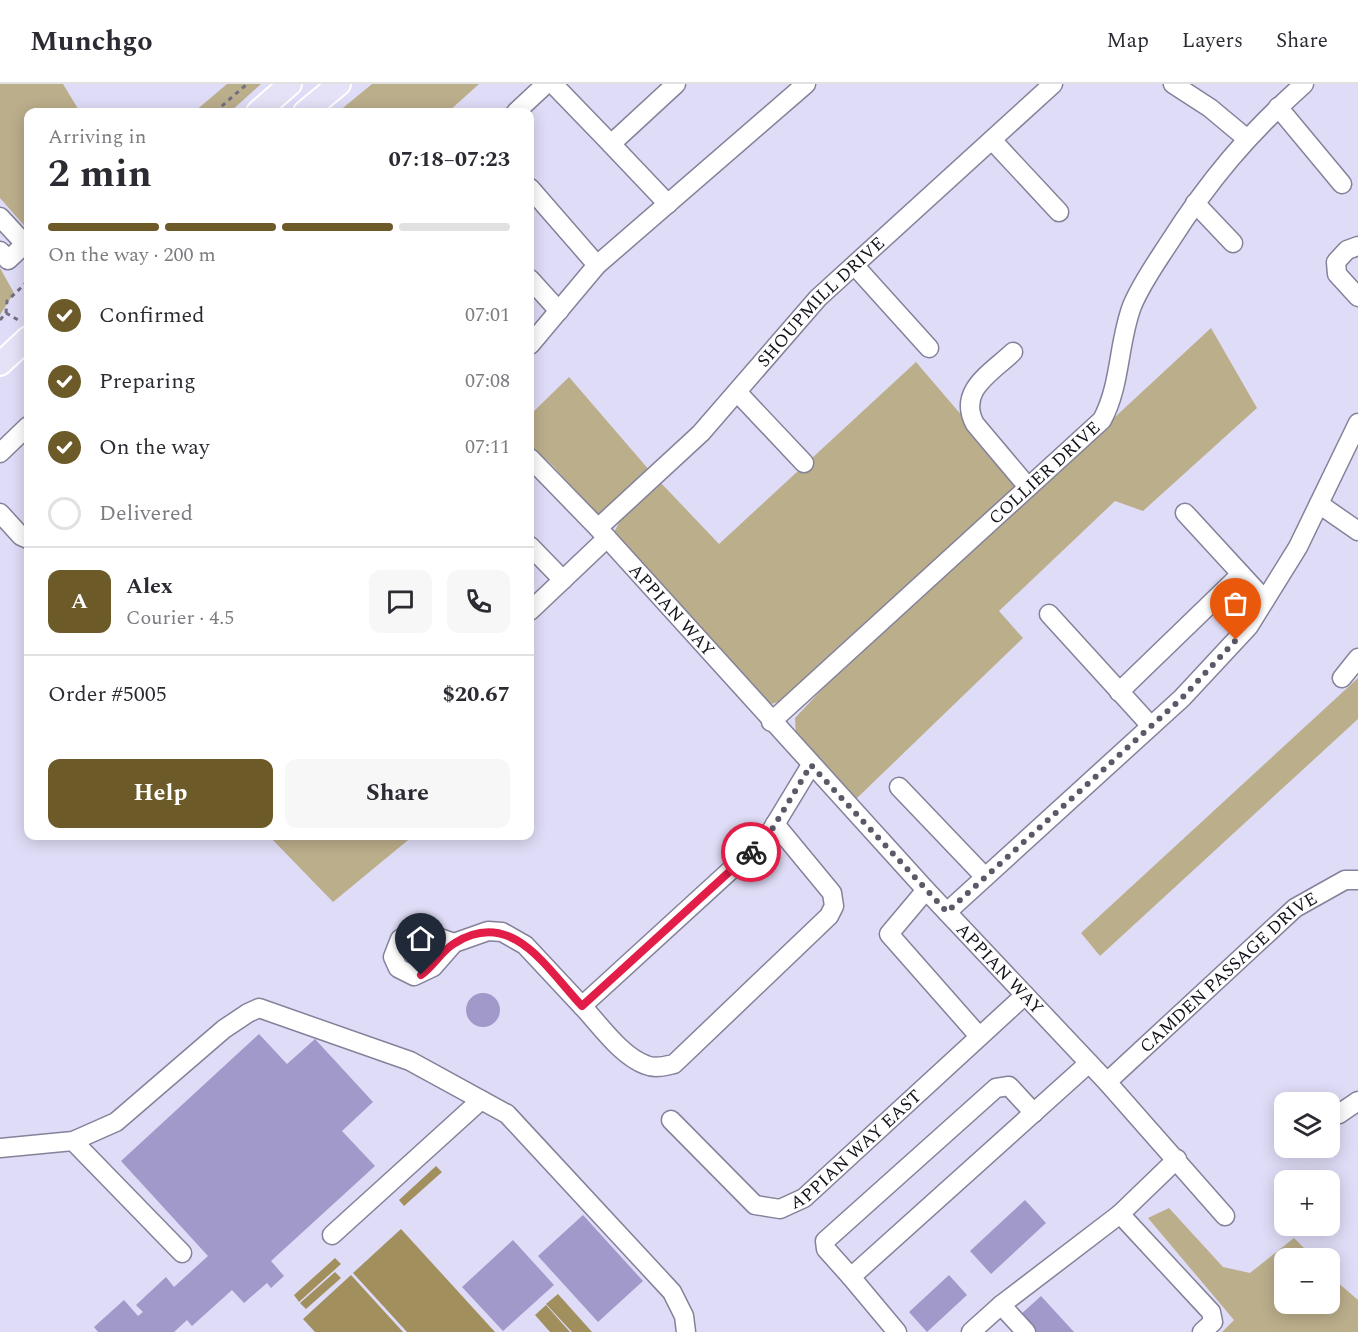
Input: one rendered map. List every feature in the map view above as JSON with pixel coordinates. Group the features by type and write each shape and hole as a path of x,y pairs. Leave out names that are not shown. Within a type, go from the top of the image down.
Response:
{"main road":[{"path":"263,108 290,84"},
{"path":"310,108 339,84"},
{"path":"0,364 24,342"}],"street":[{"path":"520,108 546,84"},
{"path":"553,84 668,204"},
{"path":"610,144 676,84"},
{"path":"534,340 597,265 806,84"},
{"name":"SHOUPMILL DRIVE","path":"534,607 701,434 818,298 1053,84"},
{"path":"1173,84 1210,108 1246,138"},
{"name":"COLLIER DRIVE","path":"771,722 1102,420 1113,400 1132,306 1195,202 1246,138 1304,84"},
{"path":"1278,107 1342,184"},
{"path":"992,140 1059,212"},
{"path":"534,193 597,265"},
{"path":"1195,202 1233,243"},
{"path":"0,217 24,243"},
{"path":"4,255 24,245"},
{"path":"1358,246 1347,250 1336,262 1337,274 1358,297"},
{"path":"855,266 929,348"},
{"path":"534,284 558,311"},
{"path":"1013,352 976,387 969,399 968,412 975,424 1028,488"},
{"path":"738,393 804,464"},
{"path":"947,912 1182,698 1249,626 1298,547 1358,423"},
{"path":"0,453 24,430"},
{"name":"APPIAN WAY","path":"534,462 603,533 771,722 926,891 1107,1082 1226,1216"},
{"path":"1319,504 1358,531"},
{"path":"0,513 24,537"},
{"path":"1185,513 1265,600"},
{"path":"534,550 563,579"},
{"path":"1119,692 1241,574"},
{"path":"1048,614 1151,726"},
{"path":"1342,678 1358,658"},
{"path":"582,1006 768,836 811,765"},
{"path":"899,787 985,877"},
{"path":"454,943 488,931 502,932 514,937 525,945 625,1052 645,1065 660,1067 674,1064 830,916 834,906 832,893 775,824"},
{"name":"CAMDEN PASSAGE DRIVE","path":"1107,1082 1295,908 1345,880 1358,879"},
{"path":"926,891 889,934 978,1035"},
{"name":"APPIAN WAY EAST","path":"671,1120 755,1205 780,1209 804,1198 1025,994"},
{"path":"0,1148 73,1141 116,1122 224,1029 259,1008 410,1061 507,1114 672,1292 684,1316 686,1332"},
{"path":"851,1277 1089,1063"},
{"path":"897,1332 826,1249 825,1241 996,1088 1009,1086 1034,1113"},
{"path":"332,1235 481,1100"},
{"path":"1340,1113 1358,1101"},
{"path":"73,1141 182,1253"},
{"path":"971,1332 1001,1305 1120,1214 1177,1159"},
{"path":"1120,1214 1211,1312 1213,1322 1202,1332"},
{"path":"1001,1305 1026,1332"}],"path":[{"path":"220,108 247,84"},
{"path":"0,320 6,313 7,301 24,285"},
{"path":"6,313 24,324"}],"shaded area":[{"path":"0,84 63,84 78,108 24,108 24,225 0,198"},
{"path":"227,84 261,84 234,108 199,108"},
{"path":"372,84 479,84 452,108 343,108"},
{"path":"0,268 14,293 0,315"},
{"path":"1211,328 1257,408 1143,511 1115,501 999,611 1023,638 856,799 796,738 795,718 827,684"},
{"path":"916,362 1022,486 781,701 771,704 761,698 613,534 621,519 661,483 719,544"},
{"path":"569,377 650,471 607,511 597,515 553,466 534,449 534,411"},
{"path":"1358,678 1358,719 1100,956 1081,933"},
{"path":"273,840 408,840 333,902"},
{"path":"436,1166 442,1172 404,1206 399,1200"},
{"path":"1169,1208 1223,1267 1250,1273 1274,1254 1274,1314 1340,1314 1340,1284 1358,1300 1358,1332 1222,1332 1234,1320 1148,1218"},
{"path":"401,1229 495,1332 407,1332 353,1273"},
{"path":"1294,1238 1304,1248 1281,1248"},
{"path":"335,1258 341,1264 299,1302 294,1295"},
{"path":"335,1272 341,1278 306,1309 300,1303"},
{"path":"351,1275 403,1332 315,1332 303,1319"},
{"path":"558,1294 592,1332 572,1332 546,1304"},
{"path":"546,1305 570,1332 550,1332 535,1315"}],"building":[{"path":"483,993 495,998 500,1010 495,1022 483,1027 471,1022 466,1010 471,998"},
{"path":"259,1034 287,1064 315,1039 373,1102 342,1131 375,1166 271,1261 284,1276 271,1288 267,1283 244,1303 232,1290 192,1326 187,1320 174,1332 98,1332 94,1327 124,1300 138,1316 143,1312 136,1305 166,1277 174,1287 208,1256 121,1161"},
{"path":"1025,1200 1046,1223 991,1274 970,1251"},
{"path":"583,1215 643,1281 598,1322 538,1256"},
{"path":"513,1240 554,1285 503,1331 462,1287"},
{"path":"949,1275 967,1295 927,1332 909,1312"},
{"path":"1041,1296 1074,1332 1036,1332 1020,1315"}],"way so far":[{"path":"751,852 768,836 811,765 947,912 1182,698 1236,640"}],"route":[{"path":"421,975 433,967 454,943 488,931 502,932 525,945 582,1006 751,852"}]}
